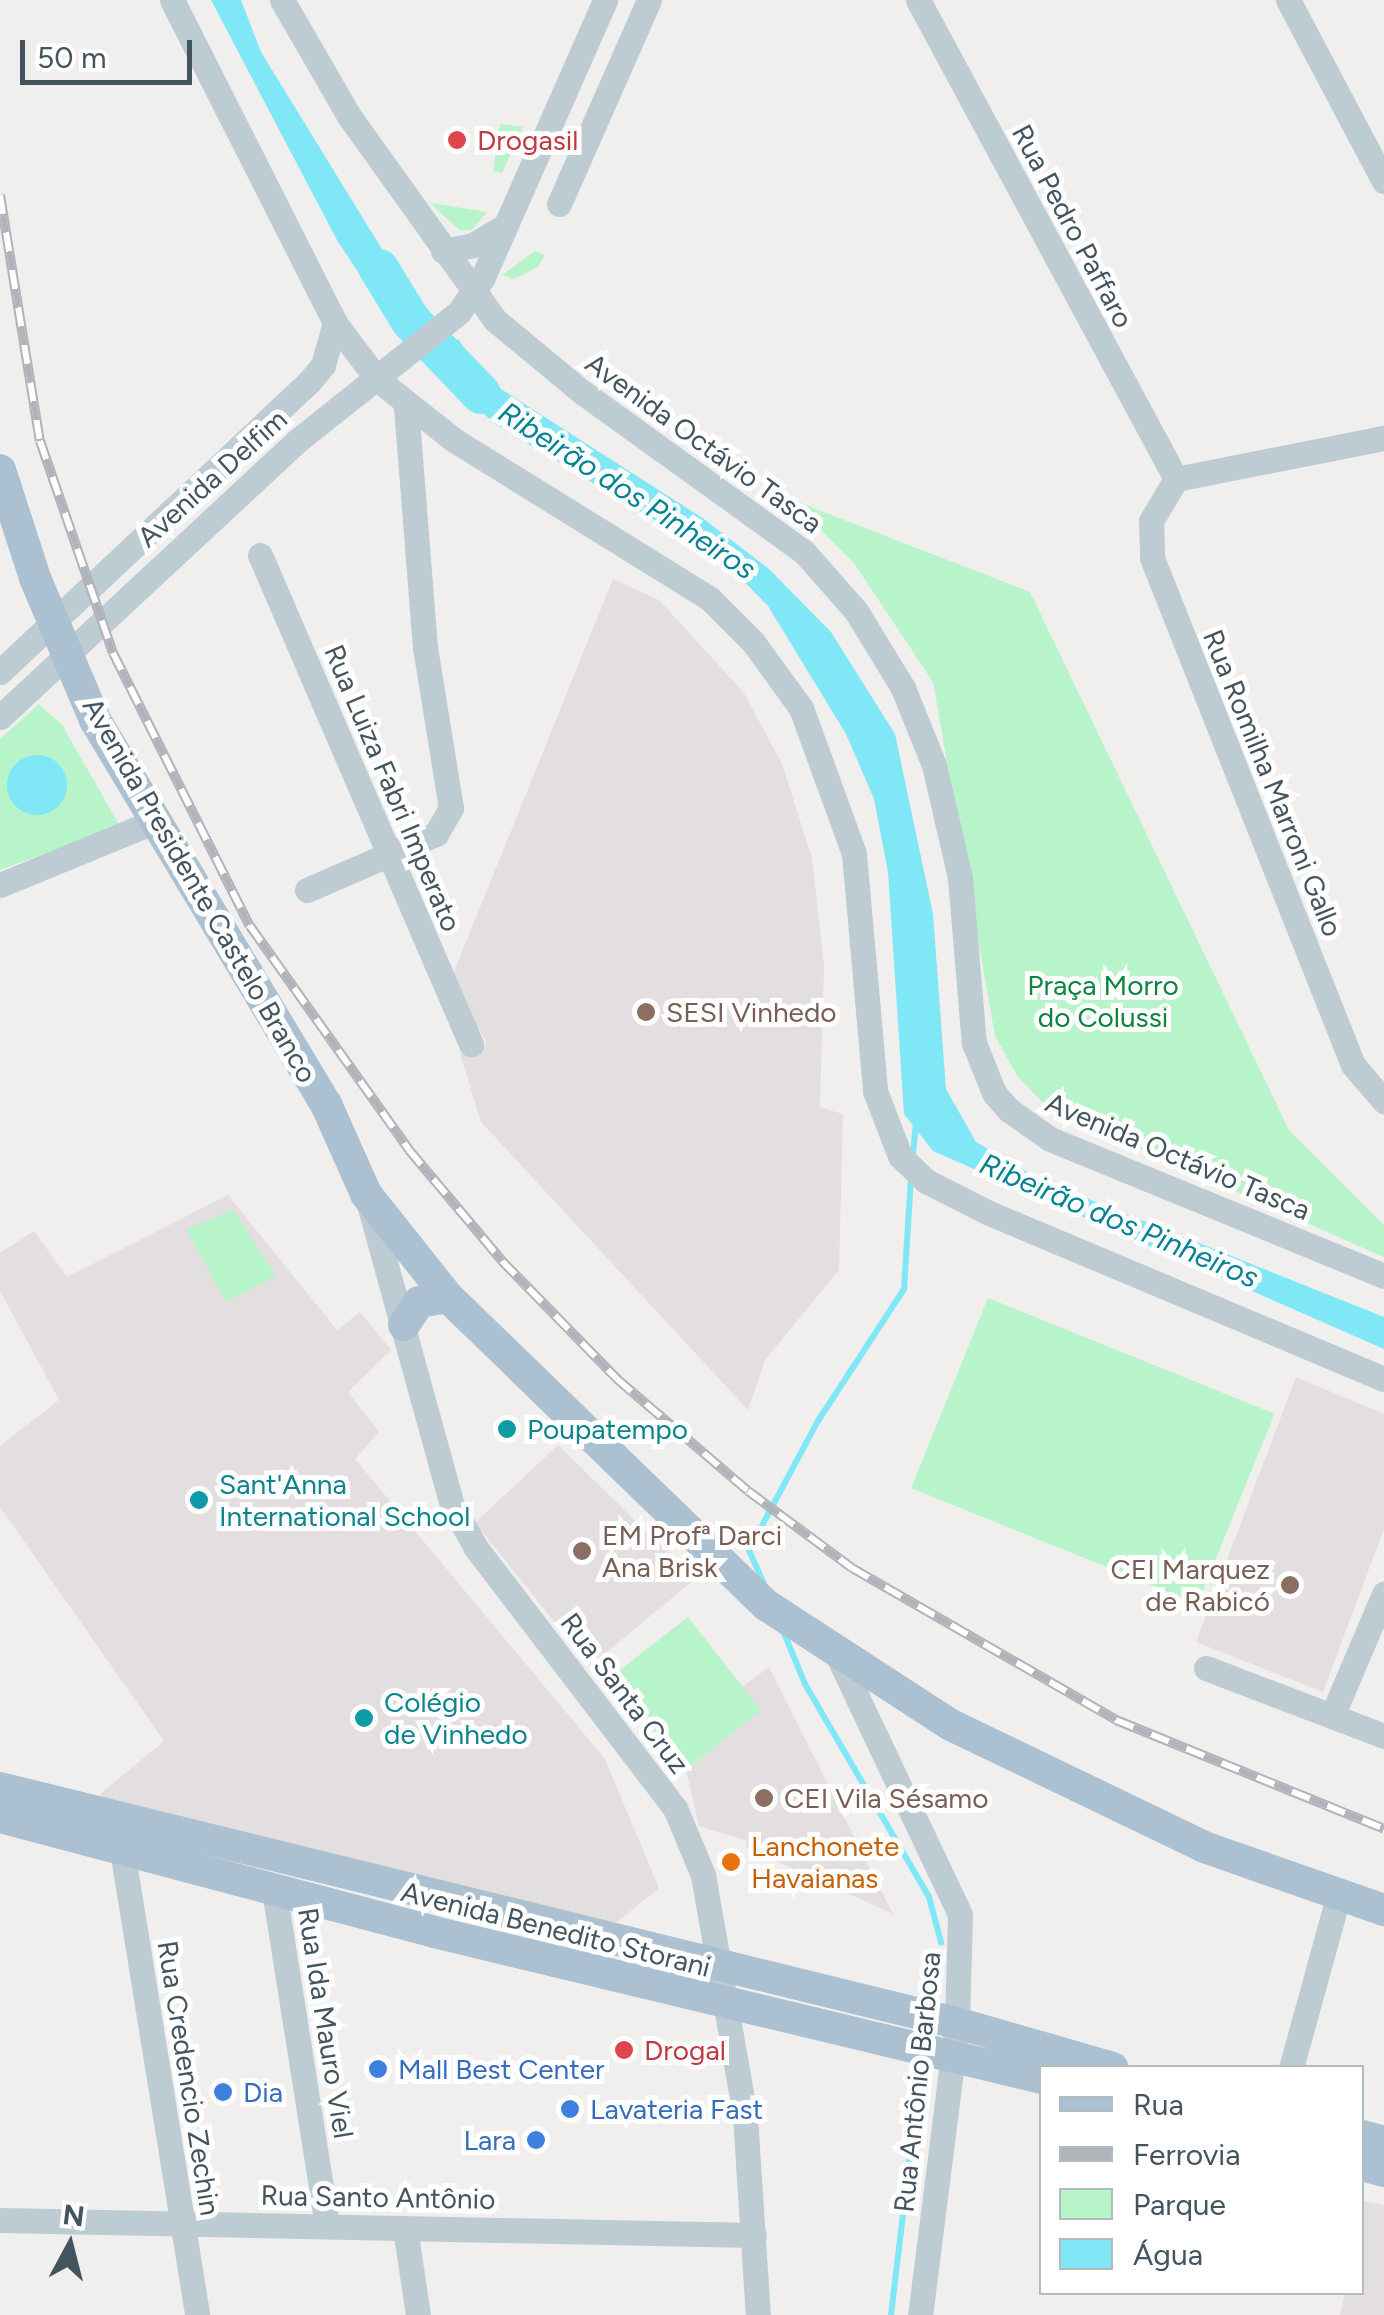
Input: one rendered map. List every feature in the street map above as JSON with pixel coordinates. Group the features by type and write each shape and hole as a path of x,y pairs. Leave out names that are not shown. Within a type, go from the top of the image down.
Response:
{"main road":[{"name":"Avenida Presidente Castelo Branco","path":"0,470 8,535 36,578 95,720 326,1104 366,1194 448,1297 766,1605 832,1644 951,1725 1204,1847 1384,1910"},
{"path":"404,1324 420,1302 448,1297"},
{"name":"Avenida Benedito Storani","path":"0,1788 268,1856 723,1986"},
{"name":"Avenida Benedito Storani","path":"0,1817 274,1890 955,2038 1097,2065"},
{"path":"116,1818 122,1850"},
{"path":"268,1856 274,1890"},
{"name":"Avenida Benedito Storani","path":"955,2038 1039,2077"}],"street":[{"path":"172,0 335,323 376,379 406,406 710,598 754,642 801,708 854,854 875,1091 900,1156 926,1181 1384,1379"},
{"name":"Avenida Octávio Tasca","path":"282,0 350,116 443,251 466,303 804,552 856,611 903,688 934,765 960,878 974,1043 994,1093 1009,1110 1050,1140 1384,1276"},
{"path":"466,303 505,226 604,0"},
{"path":"559,204 649,0"},
{"name":"Rua Pedro Paffaro","path":"918,0 1176,479"},
{"path":"1288,0 1384,182"},
{"path":"443,251 473,245 505,226"},
{"name":"Avenida Delfim","path":"0,717 297,441 466,303"},
{"name":"Avenida Delfim","path":"0,672 310,381 323,365 335,323"},
{"path":"307,890 436,834 451,808 425,648 406,406"},
{"path":"1176,479 1384,438"},
{"name":"Rua Romilha Marroni Gallo","path":"1176,479 1151,520 1152,558 1354,1065 1384,1101"},
{"name":"Rua Luiza Fabri Imperato","path":"260,556 470,1044"},
{"path":"0,886 158,820"},
{"name":"Rua Santa Cruz","path":"366,1194 452,1504 476,1548 675,1808 703,1874 745,2116 758,2315"},
{"path":"1332,1716 1384,1594"},
{"name":"Rua Antônio Barbosa","path":"832,1644 960,1915 955,2038 920,2315"},
{"path":"1206,1668 1384,1736"},
{"name":"Rua Credencio Zechin","path":"122,1850 197,2315"},
{"name":"Rua Ida Mauro Viel","path":"274,1890 327,2226"},
{"path":"1292,2065 1338,1897"},
{"name":"Rua Santo Antônio","path":"0,2220 754,2235"},
{"path":"404,2228 418,2315"}],"shaded area":[{"name":"SESI Vinhedo","path":"613,579 659,600 744,693 782,764 812,858 824,966 820,1107 843,1114 839,1270 765,1360 748,1410 481,1122 460,1054 487,1044 451,979"},
{"path":"228,1195 337,1330 360,1312 391,1350 348,1392 379,1432 355,1459 605,1759 659,1888 603,1933 112,1808 100,1794 164,1741 0,1507 0,1446 59,1400 0,1291 0,1253 34,1231 67,1277"},
{"name":"CEI Marquez de Rabicó","path":"1296,1377 1384,1414 1384,1529 1323,1692 1196,1642"},
{"name":"EM Profª Darci Ana Brisk","path":"558,1445 695,1579 590,1666 475,1523"},
{"name":"CEI Vila Sésamo","path":"769,1667 893,1914 746,1847 747,1841 699,1826 686,1770 761,1711 742,1687"},
{"path":"1364,2201 1384,2205 1384,2315 1340,2315 1345,2295 1364,2295"}],"green space":[{"path":"500,124 523,127 502,173 493,171"},
{"path":"430,203 487,212 472,230 459,230"},
{"path":"535,251 545,255 538,267 514,279 502,275"},
{"name":"Praça Morro do Colussi","path":"790,499 1030,592 1289,1130 1384,1225 1384,1257 1049,1109 1017,1076 995,1036 933,682 854,563"},
{"path":"39,704 62,725 120,826 0,870 0,739"},
{"path":"233,1210 276,1276 226,1302 186,1229"},
{"path":"988,1298 1274,1414 1198,1604 911,1488"},
{"path":"688,1617 761,1711 686,1770 612,1676"}],"water":[{"path":"211,0 241,0 261,52 418,308 392,324 337,240"},
{"path":"458,339 487,380 704,519 769,569 831,632 895,734 933,914 946,1089 976,1142 1041,1180 1384,1317 1384,1349 933,1151 904,1114 888,872 874,799 846,734 768,606 727,564 497,425 429,368"},
{"path":"37,755 58,764 67,785 58,806 37,815 16,806 7,785 16,764"}],"waterway":[{"name":"Ribeirão dos Pinheiros","path":"379,269 411,321 481,394"},
{"path":"913,1155 916,1123"},
{"path":"764,1584 749,1550 818,1421 904,1289 911,1178"},
{"path":"784,1633 805,1684 929,1897 941,1942"},
{"path":"891,2315 919,2080"}],"railway":[{"path":"0,195 40,441 113,653 250,926 409,1150 502,1261 617,1379 748,1491 852,1568 1116,1720 1384,1829"}],"place":[{"name":"Drogasil","path":"457,140"},
{"name":"SESI Vinhedo","path":"646,1012"},
{"name":"Poupatempo","path":"507,1429"},
{"name":"Sant'Anna International School","path":"199,1500"},
{"name":"EM Profª Darci Ana Brisk","path":"582,1551"},
{"name":"CEI Marquez de Rabicó","path":"1290,1585"},
{"name":"Colégio de Vinhedo","path":"364,1718"},
{"name":"CEI Vila Sésamo","path":"764,1798"},
{"name":"Lanchonete Havaianas","path":"731,1862"},
{"name":"Drogal","path":"624,2050"},
{"name":"Mall Best Center","path":"378,2069"},
{"name":"Dia","path":"223,2092"},
{"name":"Lavateria Fast","path":"570,2109"},
{"name":"Lara","path":"536,2140"}]}
